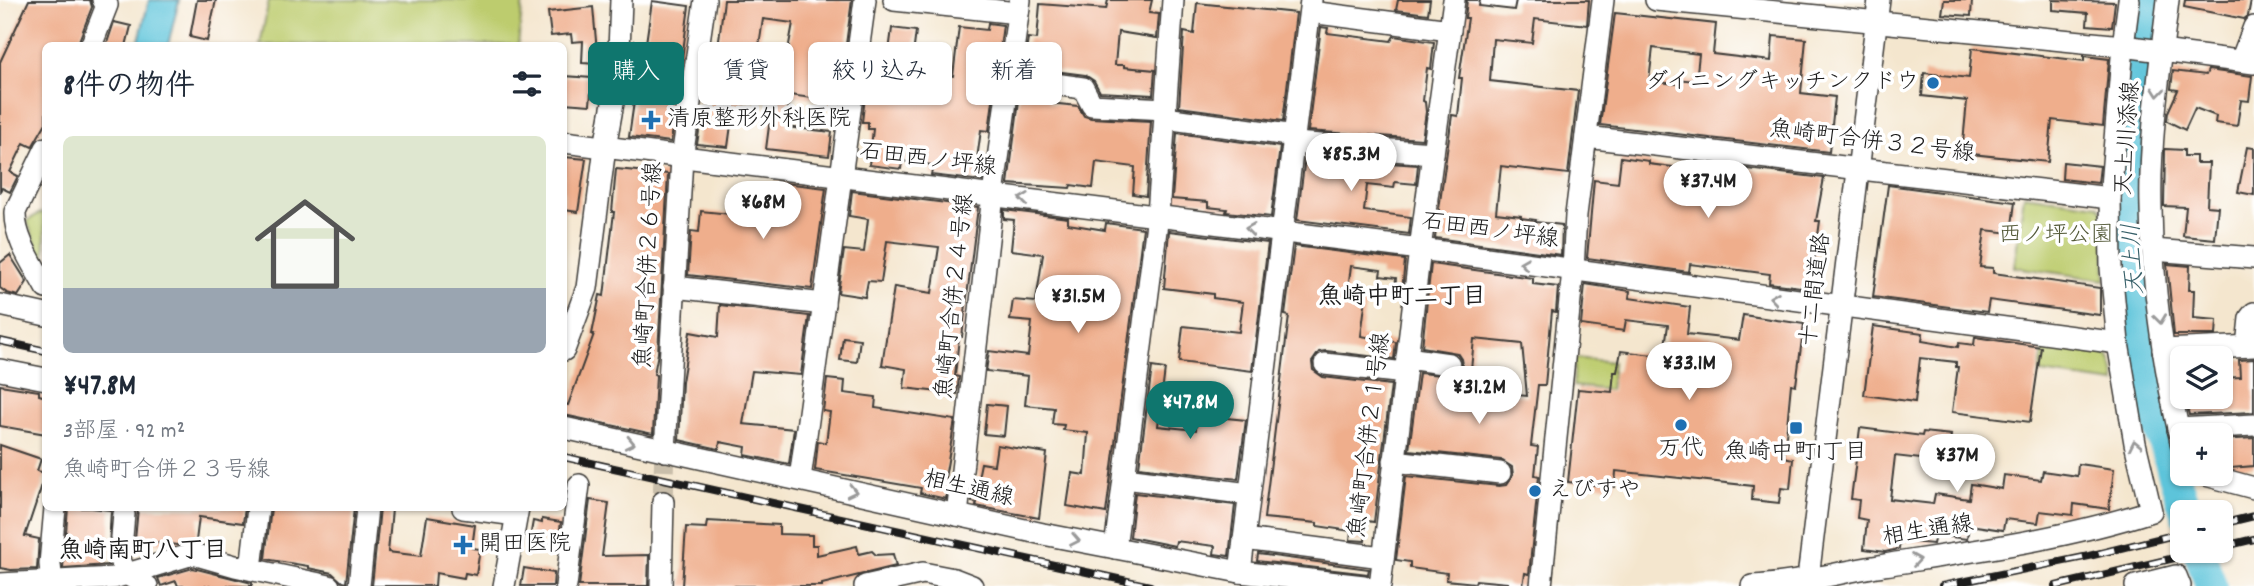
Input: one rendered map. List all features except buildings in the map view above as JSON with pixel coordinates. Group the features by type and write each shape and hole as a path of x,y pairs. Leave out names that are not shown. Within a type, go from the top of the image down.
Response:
{"street":[{"path":"93,42 107,5 103,0"},
{"path":"567,332 570,314 587,288 605,147 618,75 621,0"},
{"name":"魚崎町合併２６号線","path":"665,451 682,158 705,0"},
{"path":"800,479 865,0"},
{"path":"894,0 1019,7"},
{"path":"1115,548 1158,215 1173,0"},
{"name":"魚崎町合併２１号線","path":"1380,586 1420,249 1454,0"},
{"path":"1541,586 1573,270 1576,215 1603,0"},
{"path":"1656,0 1878,10 2247,62 2254,27"},
{"path":"2118,343 2110,198 2129,0"},
{"name":"天上川添線","path":"2168,0 2160,50 2150,206 2163,350 2177,423"},
{"path":"1240,572 1311,6 1450,30"},
{"name":"魚崎町合併２４号線","path":"1015,42 1019,7"},
{"name":"十二間道路","path":"1807,583 1878,10"},
{"path":"1062,85 1083,88 1092,105 1165,113 1295,139 1433,153"},
{"name":"魚崎町合併２４号線","path":"957,515 993,195 1007,105"},
{"name":"魚崎町合併３２号線","path":"1586,137 2110,198"},
{"name":"石田西ノ坪線","path":"567,142 1158,215 1284,234 1420,249 2118,343"},
{"path":"42,154 8,207 23,245 42,281"},
{"path":"2153,250 2254,258"},
{"path":"674,287 824,304"},
{"path":"0,305 42,314"},
{"path":"2163,350 2251,346 2250,318 2254,313"},
{"name":"相生通線","path":"1752,586 1807,583 2024,543 2115,523 2151,511 2134,443 2118,343"},
{"path":"1325,364 1449,364"},
{"path":"0,370 42,378"},
{"path":"2233,428 2254,425"},
{"name":"相生通線","path":"567,429 1115,548 1240,572 1364,586"},
{"path":"1394,461 1500,473"},
{"path":"1125,478 1249,494"},
{"path":"2233,482 2254,488"},
{"path":"566,586 579,485"},
{"path":"661,586 663,502"},
{"path":"52,584 50,564 55,511"},
{"path":"239,573 257,511"},
{"path":"359,586 367,511"},
{"path":"504,586 517,511"},
{"path":"124,514 120,559 126,574 147,586"},
{"path":"1244,539 1382,557"},
{"path":"0,584 52,584 114,578 193,554 239,573 329,586"},
{"path":"865,586 923,573 961,584"},
{"path":"2136,586 2178,581"}],"green space":[{"path":"269,0 523,0 518,42 261,42"},
{"name":"西ノ坪公園","path":"2024,195 2098,205 2104,213 2106,280 2014,267"},
{"path":"42,213 42,259 27,221"},
{"path":"2044,343 2099,349 2110,359 2116,383 2040,373"},
{"path":"1575,358 1613,362 1610,390 1573,386"}],"water":[{"path":"149,0 179,0 169,42 139,42"}],"waterway":[{"name":"天上川","path":"2151,0 2135,121 2133,217 2137,317 2156,417 2182,500"},
{"name":"天上川","path":"2203,563 2211,586"}],"tunnel":[{"path":"663,502 665,451"}],"railway":[{"path":"0,341 42,350"},
{"path":"567,458 1150,586"},
{"path":"2233,521 2254,516"},
{"path":"1942,586 2089,556 2170,536"},
{"path":"2233,544 2254,539"},
{"path":"2056,586 2170,559"}],"place":[{"name":"ダイニングキッチンクドウ","path":"1933,83"},
{"name":"清原整形外科医院","path":"651,120"},
{"name":"万代","path":"1681,425"},
{"name":"魚崎中町1丁目","path":"1796,428"},
{"name":"えびすや","path":"1535,491"},
{"name":"開田医院","path":"463,545"}],"district":[{"name":"魚崎中町二丁目","path":"1402,298"},
{"name":"魚崎南町八丁目","path":"143,552"}]}
